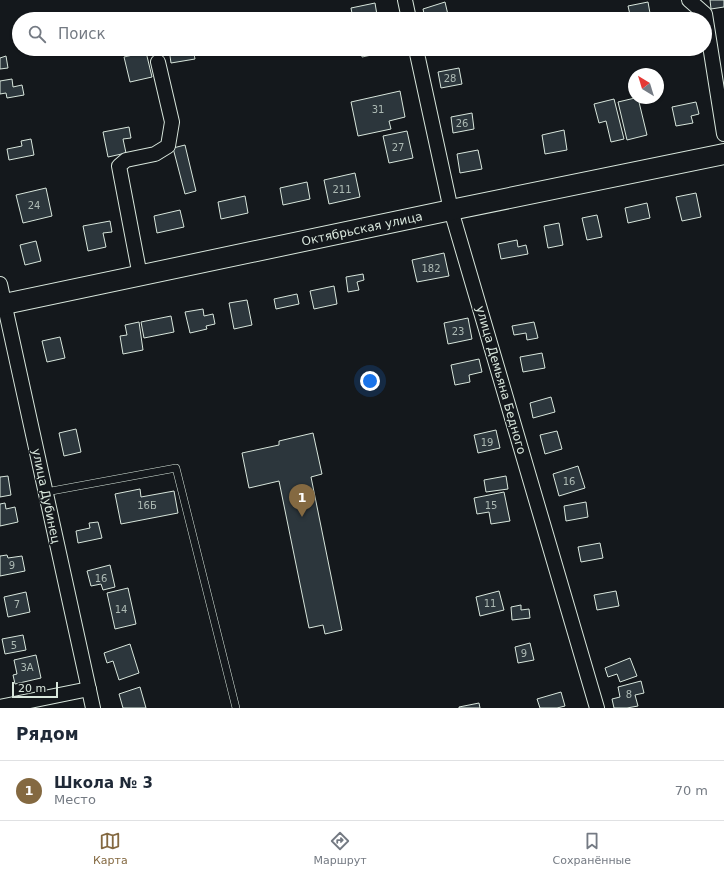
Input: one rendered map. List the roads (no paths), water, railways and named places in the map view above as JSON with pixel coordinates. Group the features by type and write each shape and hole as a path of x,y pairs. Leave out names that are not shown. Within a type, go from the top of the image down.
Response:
{"main road":[{"name":"Октябрьская улица","path":"2,305 724,154"}],"street":[{"path":"405,0 408,12"},
{"path":"689,0 703,12"},
{"name":"улица Демьяна Бедного","path":"418,56 451,210 598,708"},
{"path":"712,56 724,134"},
{"path":"140,276 119,166 126,160 154,154 168,146 172,122 158,62"},
{"name":"улица Дубинец","path":"0,284 2,305 46,492 93,708"},
{"path":"0,707 89,689"}],"lane":[{"path":"46,492 176,468 236,708"}],"place":[{"name":"Школа № 3","path":"302,517"}]}
